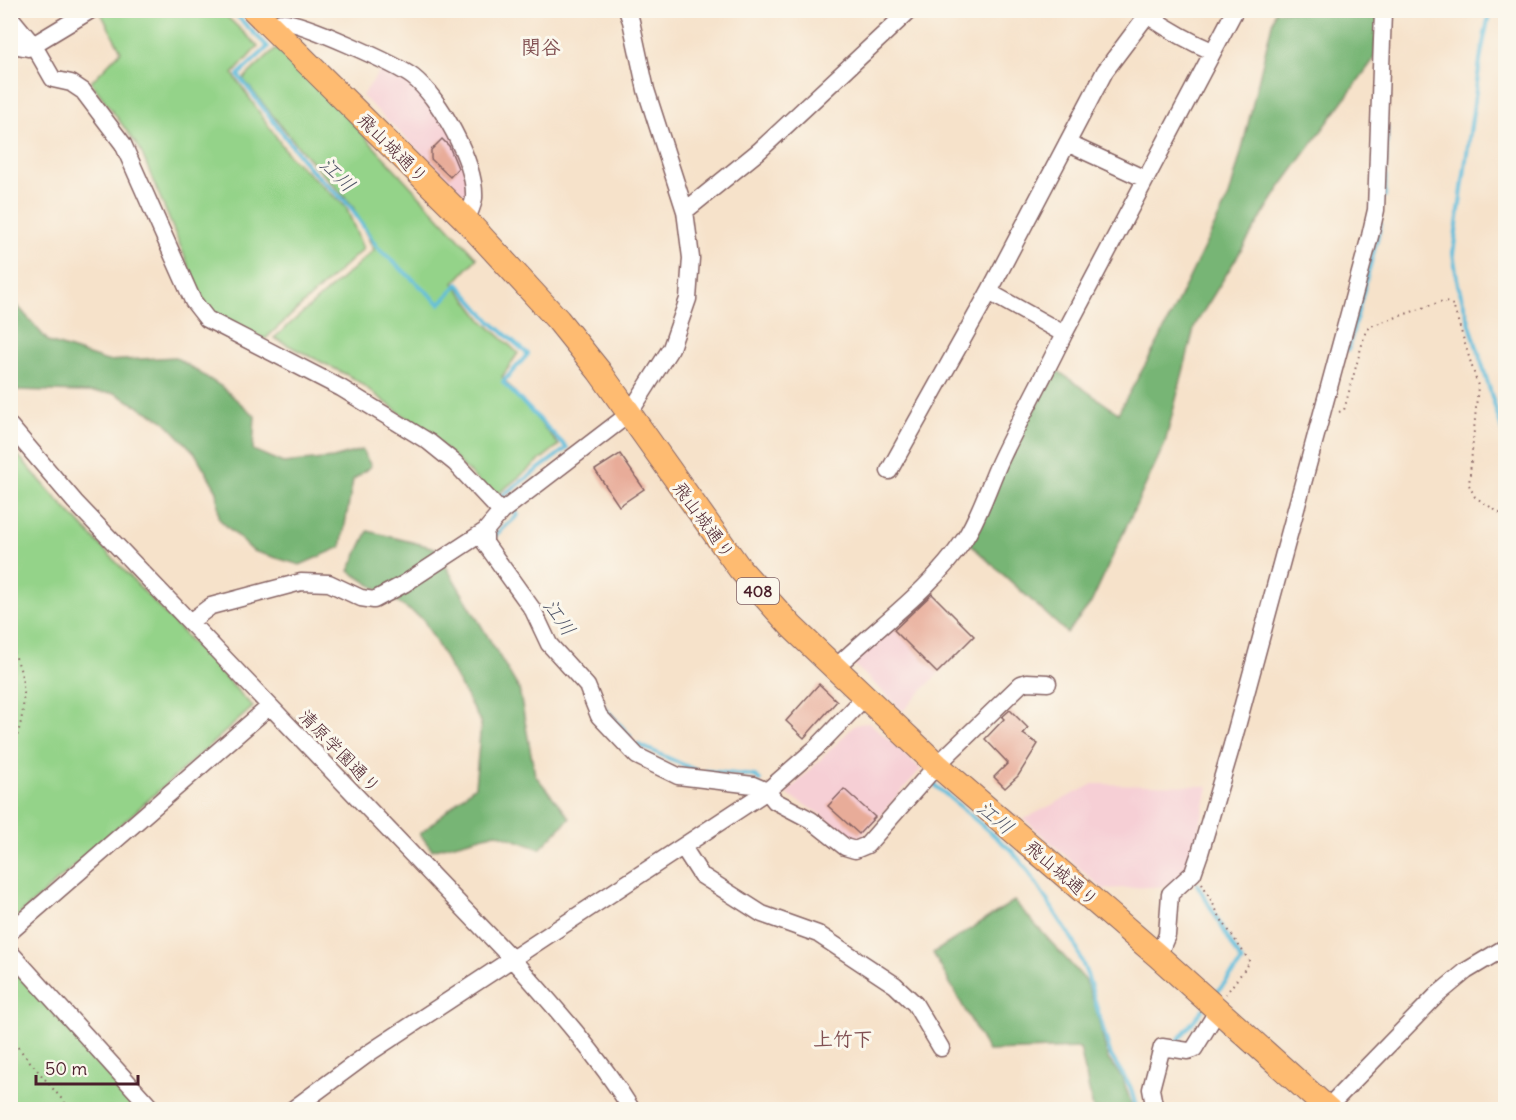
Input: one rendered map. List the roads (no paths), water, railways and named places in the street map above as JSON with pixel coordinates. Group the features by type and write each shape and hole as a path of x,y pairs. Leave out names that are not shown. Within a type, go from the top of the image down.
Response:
{"highway":[{"name":"飛山城通り","path":"262,18 465,219 558,321 599,372 740,569 765,599 937,765 1158,956 1328,1109"}],"street":[{"path":"10,40 24,49 34,46 91,10"},
{"path":"191,621 212,606 301,582 329,583 361,598 374,600 404,584 485,531 501,512 628,414 670,348 688,299 691,258 685,211 646,90 627,10"},
{"path":"685,211 759,150 910,10"},
{"path":"835,668 935,577 964,540 982,507 1013,434 1234,10"},
{"path":"1158,956 1167,935 1170,894 1193,873 1235,734 1376,210 1383,12"},
{"path":"889,471 988,292 1105,71 1149,13 1192,43 1212,51"},
{"path":"10,14 34,46 53,80 71,83 83,91 123,144 193,301 207,319 340,388 429,442 455,463 501,512"},
{"path":"262,18 302,26 397,67 414,78 432,95 456,136 470,168 474,197 470,212 465,219"},
{"path":"1068,143 1144,179"},
{"path":"988,292 1064,334"},
{"name":"清原学園通り","path":"10,426 75,501 511,958 566,1020 620,1090 632,1110"},
{"path":"485,531 485,543 533,610 549,644 587,686 599,716 637,756 678,776 753,785 767,791 775,801 811,820 845,847 855,850 867,845 937,765 1021,684 1048,683"},
{"path":"292,1110 369,1053 767,791 816,748 865,697"},
{"path":"10,932 270,706"},
{"path":"683,847 701,875 762,914 818,934 895,985 915,1004 941,1048"},
{"path":"1328,1109 1436,996 1466,971 1506,947"},
{"path":"10,952 153,1110"},
{"path":"1155,1110 1151,1089 1162,1047 1188,1051 1194,1048 1218,1010"}],"waterway":[{"name":"江川","path":"231,10 268,47 238,75 310,169 349,205 377,247 440,304 458,284 491,322 528,354 503,382 567,448 502,496 506,501"},
{"path":"1490,10 1481,54 1453,253 1458,285 1506,443"},
{"path":"1385,196 1387,128"},
{"path":"1348,350 1381,224"},
{"name":"江川","path":"492,541 491,539 518,515 513,509"},
{"name":"江川","path":"603,706 630,736"},
{"name":"江川","path":"637,744 695,770"},
{"name":"江川","path":"706,771 755,776 760,780"},
{"name":"江川","path":"930,781 1012,851 1026,868 1074,942 1088,977 1111,1056 1130,1086 1137,1110"},
{"path":"1197,884 1242,962 1214,996"},
{"path":"1174,1045 1203,1009"}],"district":[{"name":"関谷","path":"541,46"},
{"name":"上竹下","path":"843,1038"}]}
